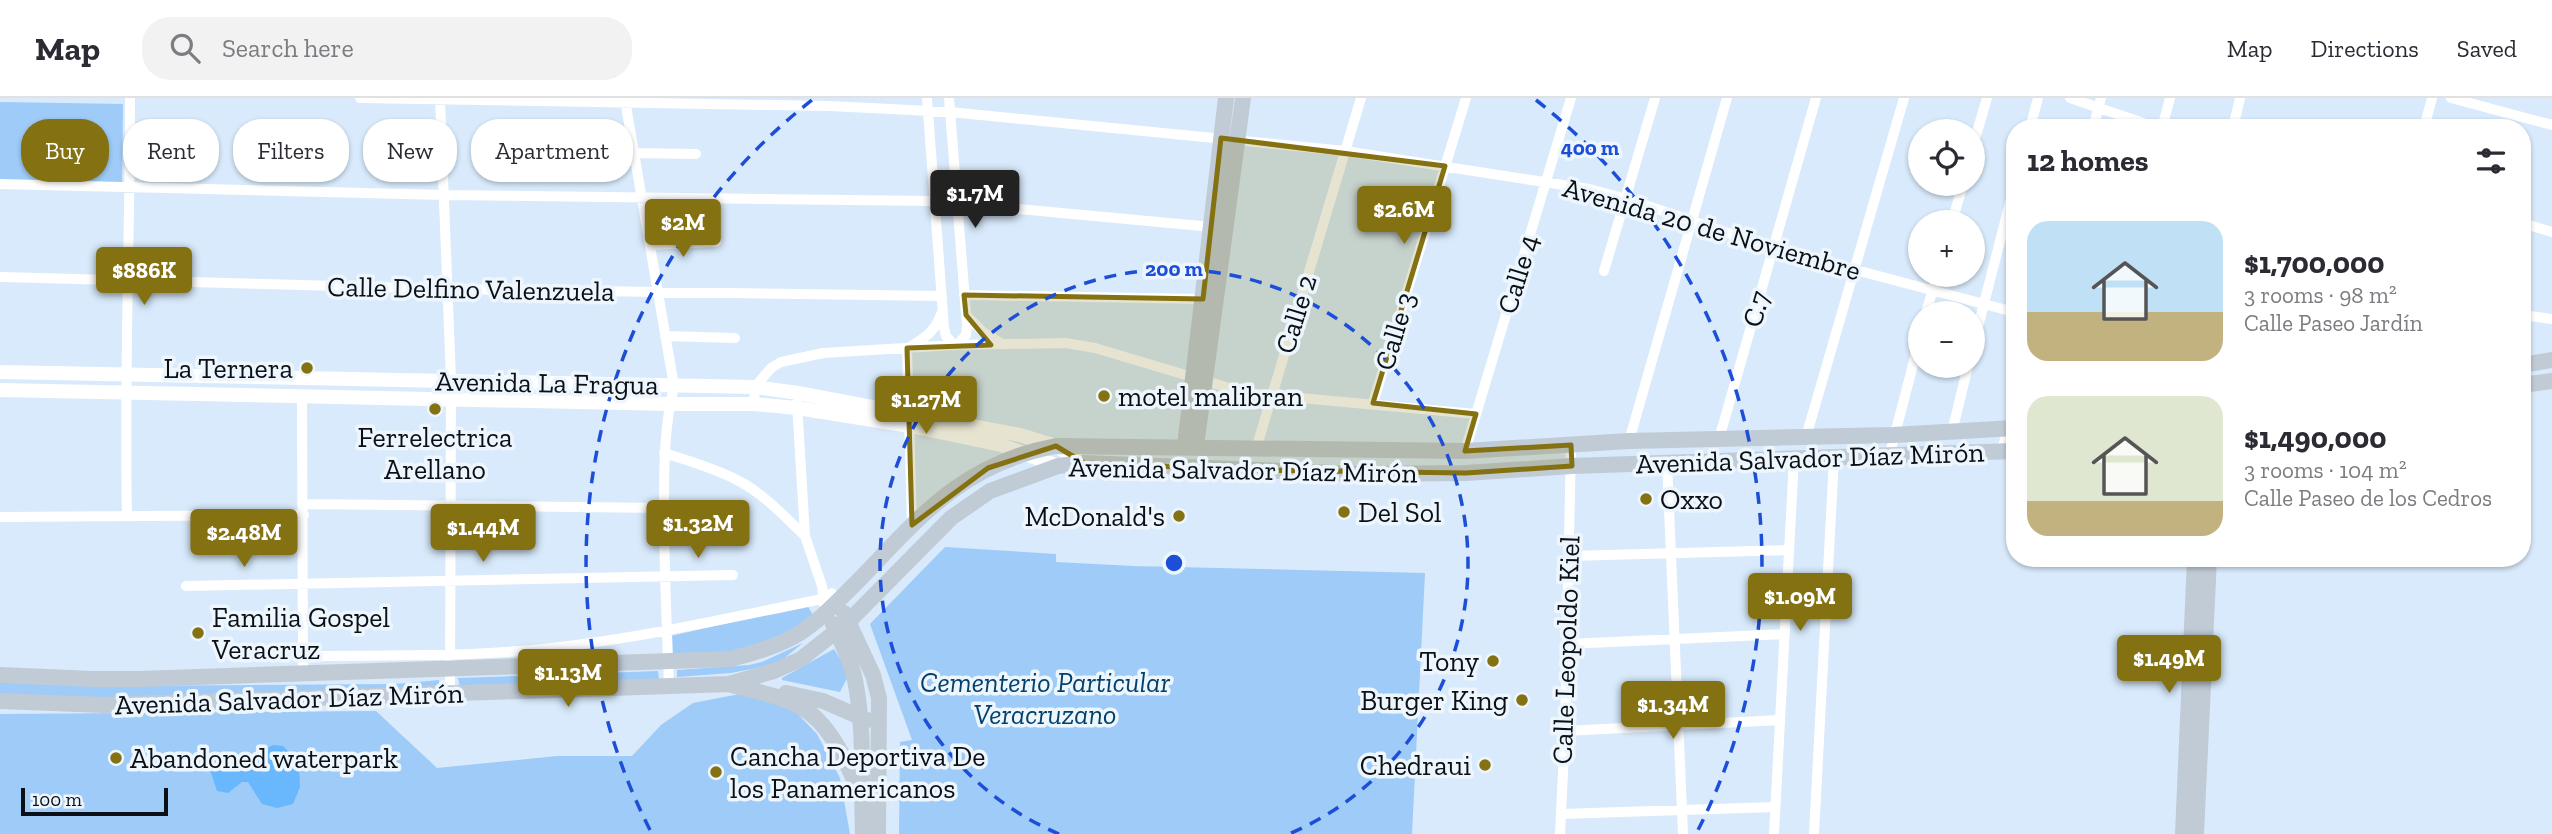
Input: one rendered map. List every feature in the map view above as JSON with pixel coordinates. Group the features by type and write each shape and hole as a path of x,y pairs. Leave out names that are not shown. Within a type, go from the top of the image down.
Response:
{"main road":[{"path":"1190,446 1229,138 1226,98"},
{"path":"1200,380 1203,299 1212,227 1229,138 1242,98"},
{"path":"2531,364 2552,360"},
{"path":"2531,384 2552,381"},
{"name":"Avenida Salvador Díaz Mirón","path":"0,675 93,680 303,674 450,662 668,662 730,659 757,653 801,632 912,525 953,490 988,468 1024,452 1056,446 1465,450 1629,442 1893,435 1952,432 2006,424"},
{"path":"1367,474 1369,463 1398,457 1405,450"},
{"name":"Avenida Salvador Díaz Mirón","path":"0,701 103,705 303,696 450,694 729,684 774,671 801,659 843,627 951,518 990,491 1058,466 1084,463 1367,474 1466,473 1667,462 2006,452"},
{"path":"2195,567 2198,619 2196,834"},
{"path":"2183,834 2198,619 2207,567"},
{"path":"830,602 873,675 879,698 878,834"},
{"path":"843,627 860,718 863,834"},
{"path":"729,684 794,704 814,718 843,755 862,799"},
{"path":"752,691 767,690 823,701 860,718 879,722"}],"street":[{"path":"127,516 125,376 131,98"},
{"name":"Avenida 20 de Noviembre","path":"360,98 625,101 950,112 1345,150 1546,181 1627,198 1773,248 1972,301"},
{"path":"927,98 946,336 956,345"},
{"path":"949,98 966,335 956,345"},
{"name":"Calle 2","path":"1255,449 1361,98"},
{"name":"Calle 3","path":"1373,403 1466,98"},
{"name":"Calle 4","path":"1465,450 1571,98"},
{"path":"1604,271 1655,98"},
{"path":"1629,442 1727,98"},
{"name":"C.7","path":"1719,439 1816,98"},
{"path":"1806,437 1904,98"},
{"path":"1981,119 1987,98"},
{"path":"2032,119 2038,98"},
{"path":"2070,98 2100,104 2138,119"},
{"path":"2163,119 2170,98"},
{"path":"2235,119 2240,98"},
{"path":"2426,119 2432,98"},
{"path":"2451,98 2530,119"},
{"path":"440,99 451,380 450,694"},
{"path":"625,101 674,386 664,453 664,576 669,687"},
{"path":"2531,119 2552,125"},
{"path":"634,153 696,153"},
{"path":"0,184 444,195 934,201 1212,227"},
{"path":"1985,301 2006,218"},
{"path":"2531,226 2552,232"},
{"path":"650,245 716,242"},
{"name":"Calle Delfino Valenzuela","path":"0,276 447,289 942,296"},
{"path":"1929,301 1933,287"},
{"path":"964,295 1203,299"},
{"name":"Avenida 20 de Noviembre","path":"1985,304 2006,310"},
{"path":"907,348 938,324 943,309"},
{"path":"965,314 983,332 1005,345"},
{"path":"2531,316 2552,319"},
{"path":"665,336 735,338"},
{"path":"754,404 755,387 771,368 781,362 823,353 956,345 1066,343 1096,348 1246,393 1476,414"},
{"path":"907,348 912,525"},
{"name":"Avenida La Fragua","path":"0,372 755,387 797,400 910,420 1020,435 1056,446 1084,463"},
{"path":"1889,457 1909,378"},
{"path":"1952,432 1965,378"},
{"name":"Avenida La Fragua","path":"0,390 670,404 754,404 797,400"},
{"path":"302,395 303,674"},
{"path":"797,400 805,536 830,602"},
{"name":"Avenida La Fragua","path":"910,420 1024,452 1058,466"},
{"name":"Calle Leopoldo Kiel","path":"1560,834 1570,556 1571,445"},
{"path":"664,453 708,467 739,481 760,495 805,536"},
{"path":"1774,834 1794,458"},
{"path":"1814,834 1834,458"},
{"path":"1667,462 1683,834"},
{"path":"0,517 127,516 450,505 664,508"},
{"path":"1570,556 1789,550"},
{"path":"186,586 733,575"},
{"name":"Avenida Salvador Díaz Mirón","path":"303,656 450,662 666,632 830,602"},
{"path":"1567,644 1785,634"},
{"path":"1565,731 1780,720"},
{"path":"1561,814 1775,807"}],"highlighted area":[{"path":"1221,138 1445,166 1373,403 1476,414 1465,451 1571,445 1572,466 1466,473 1248,470 1084,463 1056,446 988,468 912,525 907,348 991,345 966,315 964,295 1203,299"}],"green space":[{"path":"0,102 123,104 122,186 0,183"},
{"name":"Cementerio Particular Veracruzano","path":"945,547 1056,554 1056,562 1425,573 1412,834 899,834 900,742 912,740 870,624"},
{"path":"807,605 813,615 791,631 726,656 672,655 671,636"},
{"path":"803,643 777,664 731,673 677,677 677,670 762,662"},
{"path":"834,649 849,674 840,692 782,680 782,678"},
{"path":"658,671 659,680 460,687 458,678"},
{"path":"439,680 439,688 123,701 0,697 0,682 115,686 395,684"},
{"path":"750,692 793,709 817,734 840,778 850,834 0,834 0,714 376,711 437,768 557,756 632,756 661,725 693,703"}],"shaded area":[{"path":"273,745 283,746 299,763 300,787 293,804 277,808 262,804 248,782 242,782 228,793 217,791 211,773 217,755 233,752 249,757"}],"place":[{"name":"La Ternera","path":"307,368"},
{"name":"motel malibran","path":"1104,396"},
{"name":"Ferrelectrica Arellano","path":"435,409"},
{"name":"Oxxo","path":"1646,499"},
{"name":"Del Sol","path":"1344,512"},
{"name":"McDonald's","path":"1179,516"},
{"name":"Familia Gospel Veracruz","path":"198,633"},
{"name":"Tony","path":"1493,661"},
{"name":"Burger King","path":"1522,700"},
{"name":"Abandoned waterpark","path":"116,758"},
{"name":"Chedraui","path":"1485,765"},
{"name":"Cancha Deportiva De los Panamericanos","path":"716,772"}]}
